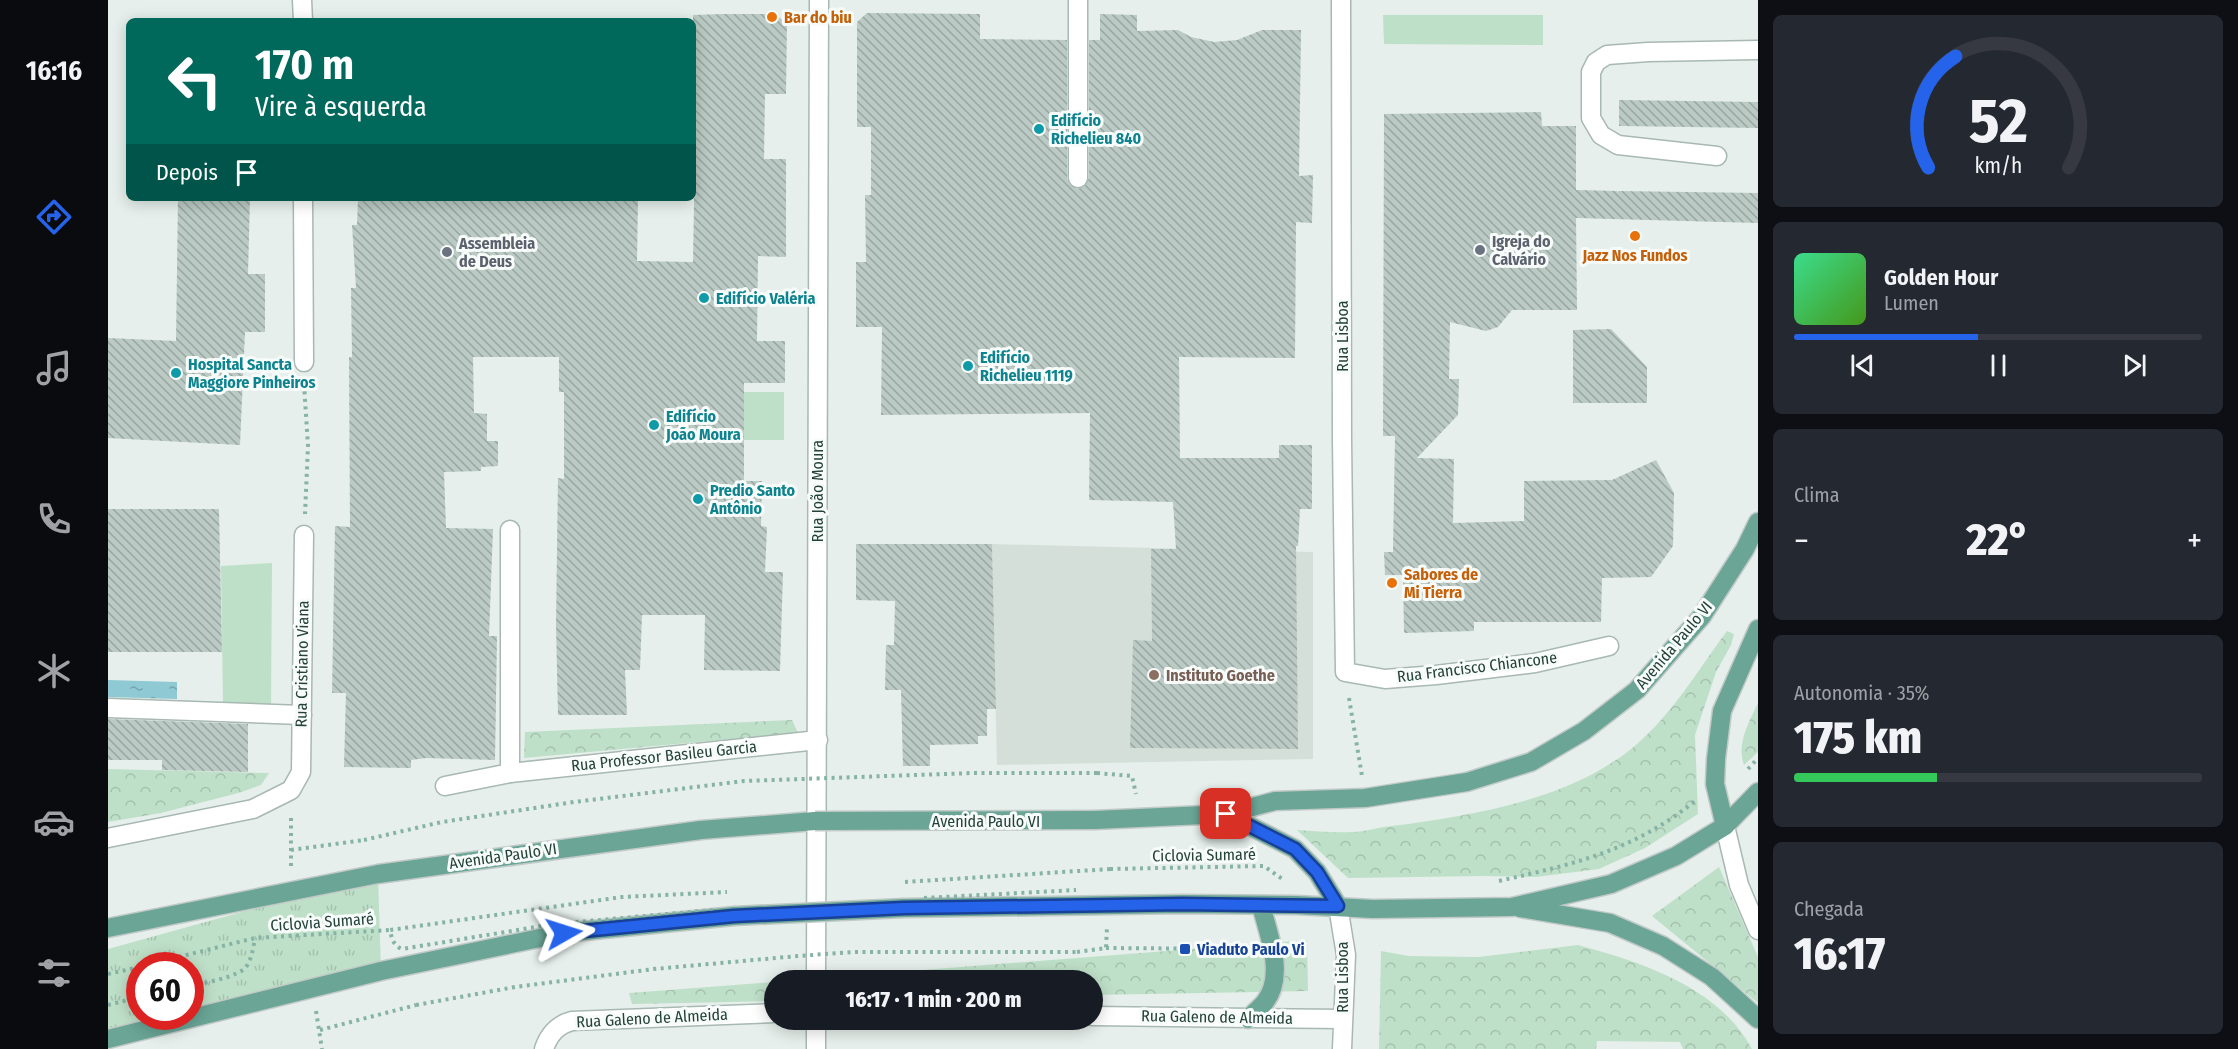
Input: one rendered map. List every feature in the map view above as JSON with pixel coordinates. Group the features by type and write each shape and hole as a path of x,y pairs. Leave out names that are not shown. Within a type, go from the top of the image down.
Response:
{"main road":[{"name":"Avenida Paulo VI","path":"108,928 378,874 724,828 815,821 1095,820 1226,814 1275,801 1365,798 1467,782 1531,762 1584,731 1637,690 1702,616 1745,549 1758,522"},
{"path":"1725,826 1715,784 1722,711 1758,629"},
{"path":"1512,907 1611,884 1676,856 1725,826 1758,792"},
{"path":"1226,814 1295,849 1312,865 1338,906"},
{"path":"108,1039 381,971 564,933 723,917 904,908 1080,905 1338,906 1373,909 1512,907 1610,923 1664,946 1712,977 1758,1018"},
{"path":"1248,1019 1266,1001 1273,986 1275,964 1260,905"}],"street":[{"path":"302,0 303,18"},
{"name":"Rua João Moura","path":"816,970 819,0"},
{"path":"1078,0 1078,178"},
{"name":"Rua Lisboa","path":"1341,0 1345,672"},
{"path":"1717,156 1618,145 1601,135 1591,118 1591,72 1596,63 1607,55 1648,52 1758,51"},
{"path":"303,201 304,362"},
{"path":"510,530 510,772"},
{"name":"Rua Cristiano Viana","path":"291,790 301,772 304,535"},
{"name":"Rua Francisco Chiancone","path":"1345,672 1385,679 1436,675 1536,663 1609,646"},
{"path":"108,708 302,715"},
{"name":"Rua Professor Basileu Garcia","path":"445,786 510,772 818,740"},
{"path":"108,838 253,809 291,790"},
{"path":"1725,826 1739,885 1758,930"},
{"name":"Rua Lisboa","path":"1338,906 1346,955 1342,1049"},
{"name":"Rua Galeno de Almeida","path":"544,1049 548,1038 561,1023 572,1021 764,1013"},
{"name":"Rua Galeno de Almeida","path":"1103,1016 1342,1019"},
{"path":"816,1030 816,1049"}],"path":[{"path":"304,362 308,446 304,535"},
{"path":"1345,672 1365,798"},
{"path":"291,790 291,850 364,840 442,822 508,812 744,782 973,773 1097,773 1132,776 1141,818"},
{"path":"1492,883 1579,862 1626,845 1683,811 1715,784"},
{"name":"Ciclovia Sumaré","path":"1110,868 1264,866 1292,886 1324,883"},
{"path":"1106,948 1108,905"},
{"name":"Ciclovia Sumaré","path":"198,952 255,938 390,930"},
{"name":"Ciclovia Sumaré","path":"204,983 245,969 251,958 255,938"},
{"path":"322,1049 320,1030 416,1005 514,987 654,969 853,952 1077,951 1106,948 1272,949"},
{"name":"Ciclovia Sumaré","path":"108,974 126,970"},
{"path":"108,1005 126,1000"}],"shaded area":[{"name":"Instituto Goethe","path":"992,544 1313,552 1313,759 997,765"}],"green space":[{"path":"1383,15 1543,15 1543,45 1384,44"},
{"path":"744,392 784,392 784,440 744,440"},
{"path":"272,563 271,706 223,705 221,566"},
{"path":"1727,631 1734,634 1731,645 1716,672 1695,735 1698,814 1645,848 1599,869 1536,877 1348,878 1297,830 1357,832 1456,816 1520,802 1582,779 1610,764 1649,733 1684,691"},
{"path":"1758,703 1758,752 1744,765 1743,741"},
{"path":"792,720 798,733 524,758 525,732"},
{"path":"108,769 269,773 261,785 242,792 161,813 108,822"},
{"path":"1719,867 1758,957 1758,1003 1652,916"},
{"path":"378,874 381,971 204,1009 204,952 126,952 126,1029 108,1034 108,949"},
{"path":"1307,940 1308,991 1103,995 1103,970 923,970"},
{"path":"1578,945 1652,969 1699,993 1738,1027 1752,1049 1683,1049 1680,1042 1597,1041 1596,1049 1379,1049 1381,951 1409,956 1478,957"},
{"path":"764,983 764,1001 632,1004 629,993"}],"water":[{"path":"108,680 177,682 177,699 108,697"}],"building":[{"path":"867,13 980,14 980,39 1067,40 1067,178 1069,184 1077,189 1084,187 1089,178 1089,40 1100,40 1100,14 1137,15 1137,31 1178,30 1191,37 1214,42 1237,40 1262,30 1301,30 1299,176 1313,175 1312,223 1296,222 1295,358 1179,357 1180,458 1279,458 1279,445 1312,445 1312,509 1300,509 1298,546 1296,546 1298,749 1130,748 1133,640 1152,641 1151,549 1176,549 1173,502 1089,500 1090,413 881,415 882,327 856,327 856,262 866,262 865,195 871,195 871,127 857,127 857,22"},
{"path":"774,14 787,23 786,94 765,94 764,159 786,159 786,257 758,256 757,341 785,341 785,383 744,383 744,481 762,481 761,526 767,527 765,572 783,572 780,671 704,670 705,615 642,615 640,670 625,670 627,715 558,715 556,625 558,478 564,479 564,392 559,392 559,357 473,357 474,413 487,414 487,441 498,441 498,466 481,467 481,471 444,472 446,528 493,529 489,636 497,636 495,760 426,758 411,760 411,768 344,767 346,693 332,693 335,526 350,527 349,357 352,357 351,288 356,288 352,225 357,225 358,201 638,201 637,261 693,262 694,201 696,201 696,18 693,18 693,15"},
{"path":"1619,100 1758,102 1758,128 1619,126"},
{"path":"1541,112 1542,126 1576,126 1576,190 1617,191 1618,193 1618,191 1758,193 1758,223 1576,218 1577,310 1512,310 1498,327 1486,331 1450,322 1449,379 1459,379 1458,415 1417,458 1454,459 1453,523 1524,521 1524,481 1612,480 1656,460 1674,493 1673,546 1651,577 1602,578 1601,622 1474,622 1474,631 1405,633 1403,575 1385,575 1384,552 1393,552 1395,436 1383,436 1384,114"},
{"path":"178,201 250,201 248,274 265,274 265,332 245,332 240,445 108,438 108,338 176,341"},
{"path":"1611,329 1647,367 1647,403 1573,403 1573,330"},
{"path":"108,509 219,509 222,652 108,652"},
{"path":"856,544 992,544 996,709 987,709 987,736 978,736 978,744 930,745 930,766 903,766 901,690 885,690 886,645 894,645 895,601 856,600"},
{"path":"108,719 248,724 248,772 162,770 162,760 108,760"}],"place":[{"name":"Bar do biu","path":"772,17"},
{"name":"Edifício Richelieu 840","path":"1039,129"},
{"name":"Jazz Nos Fundos","path":"1635,236"},
{"name":"Igreja do Calvário","path":"1480,250"},
{"name":"Assembleia de Deus","path":"447,252"},
{"name":"Edifício Valéria","path":"704,298"},
{"name":"Edifício Richelieu 1119","path":"968,366"},
{"name":"Hospital Sancta Maggiore Pinheiros","path":"176,373"},
{"name":"Edifício João Moura","path":"654,425"},
{"name":"Predio Santo Antônio","path":"698,499"},
{"name":"Sabores de Mi Tierra","path":"1392,583"},
{"name":"Instituto Goethe","path":"1154,675"},
{"name":"Viaduto Paulo Vi","path":"1185,949"}],"route":[{"path":"564,933 734,916 817,914 904,908 1182,904 1338,906 1312,865 1295,849 1226,814"}]}
